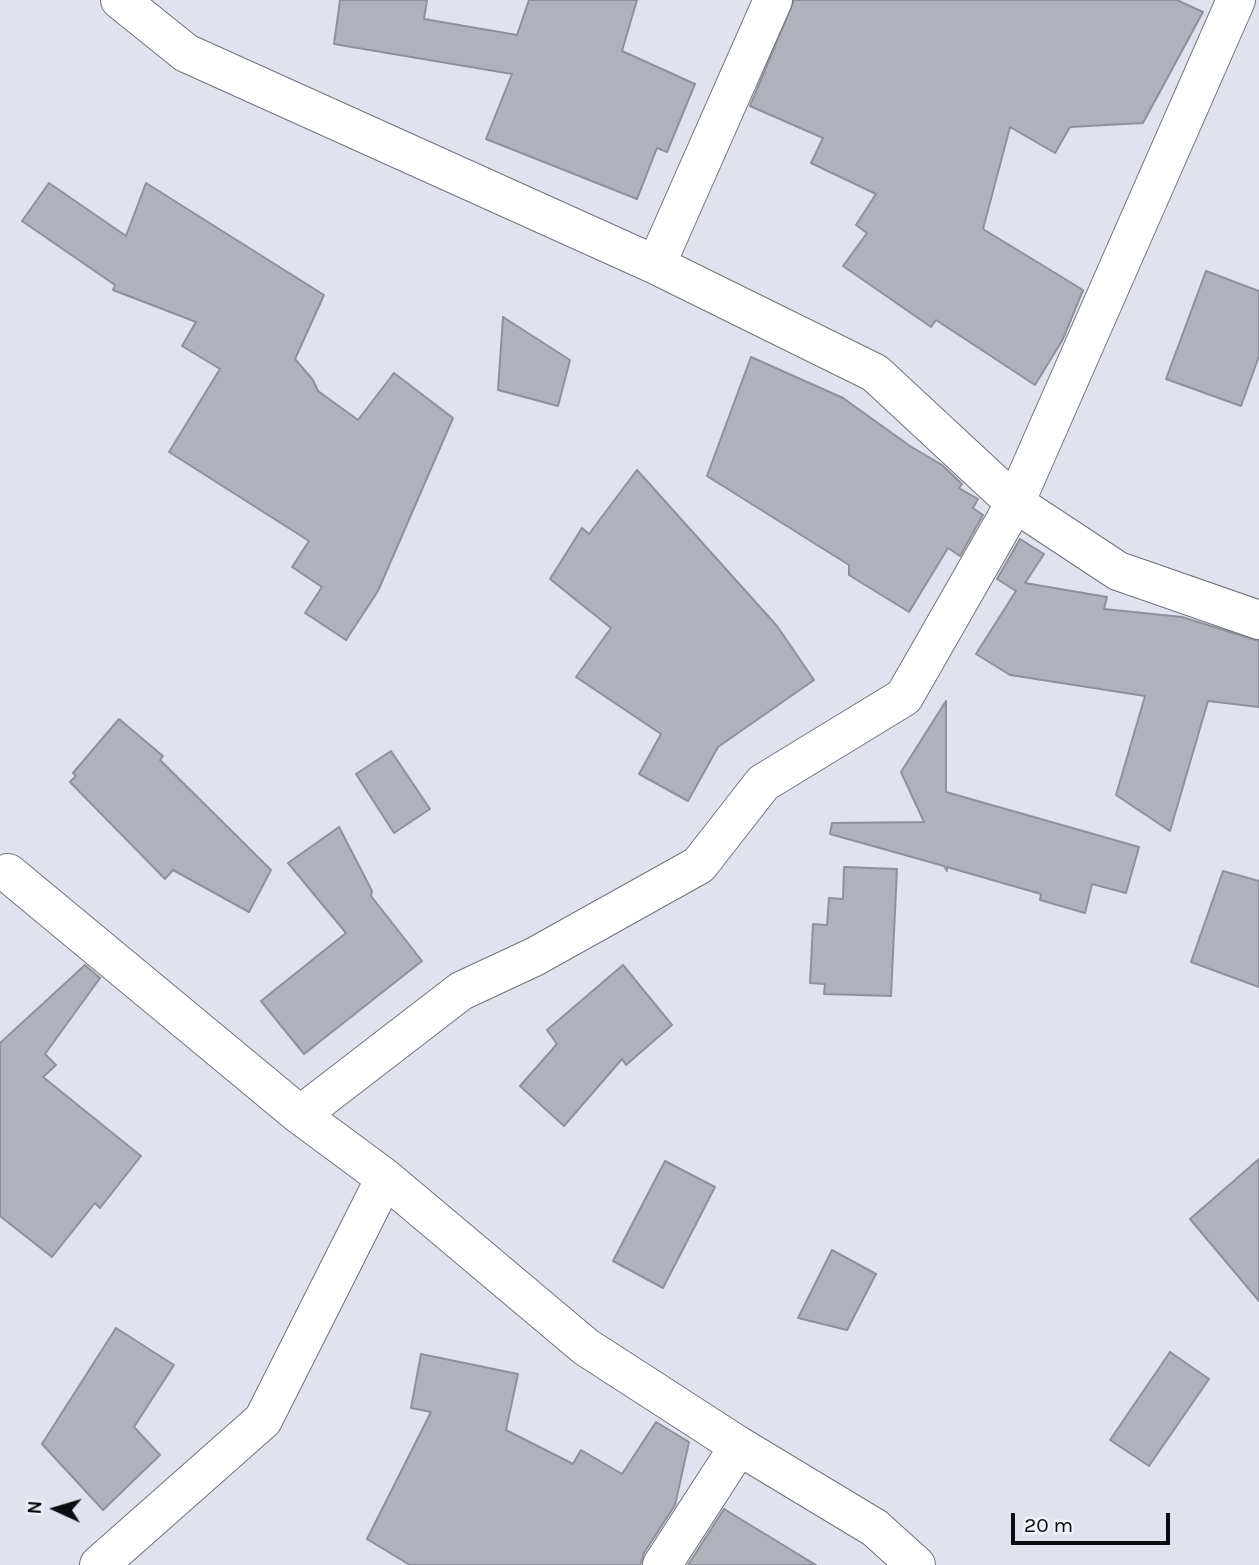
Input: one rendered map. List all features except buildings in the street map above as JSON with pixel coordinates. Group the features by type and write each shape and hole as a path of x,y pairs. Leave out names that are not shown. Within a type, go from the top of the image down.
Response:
{"street":[{"path":"120,0 186,53 656,265 875,373 1015,503 1118,571 1259,620"},
{"path":"656,265 773,0"},
{"path":"300,1115 461,991 534,957 699,864 763,783 904,697 1015,503 1236,0"},
{"path":"8,873 300,1115 385,1178 586,1347 739,1446 875,1528 916,1565"},
{"path":"99,1565 263,1420 385,1178"},
{"path":"662,1565 739,1446"}]}
